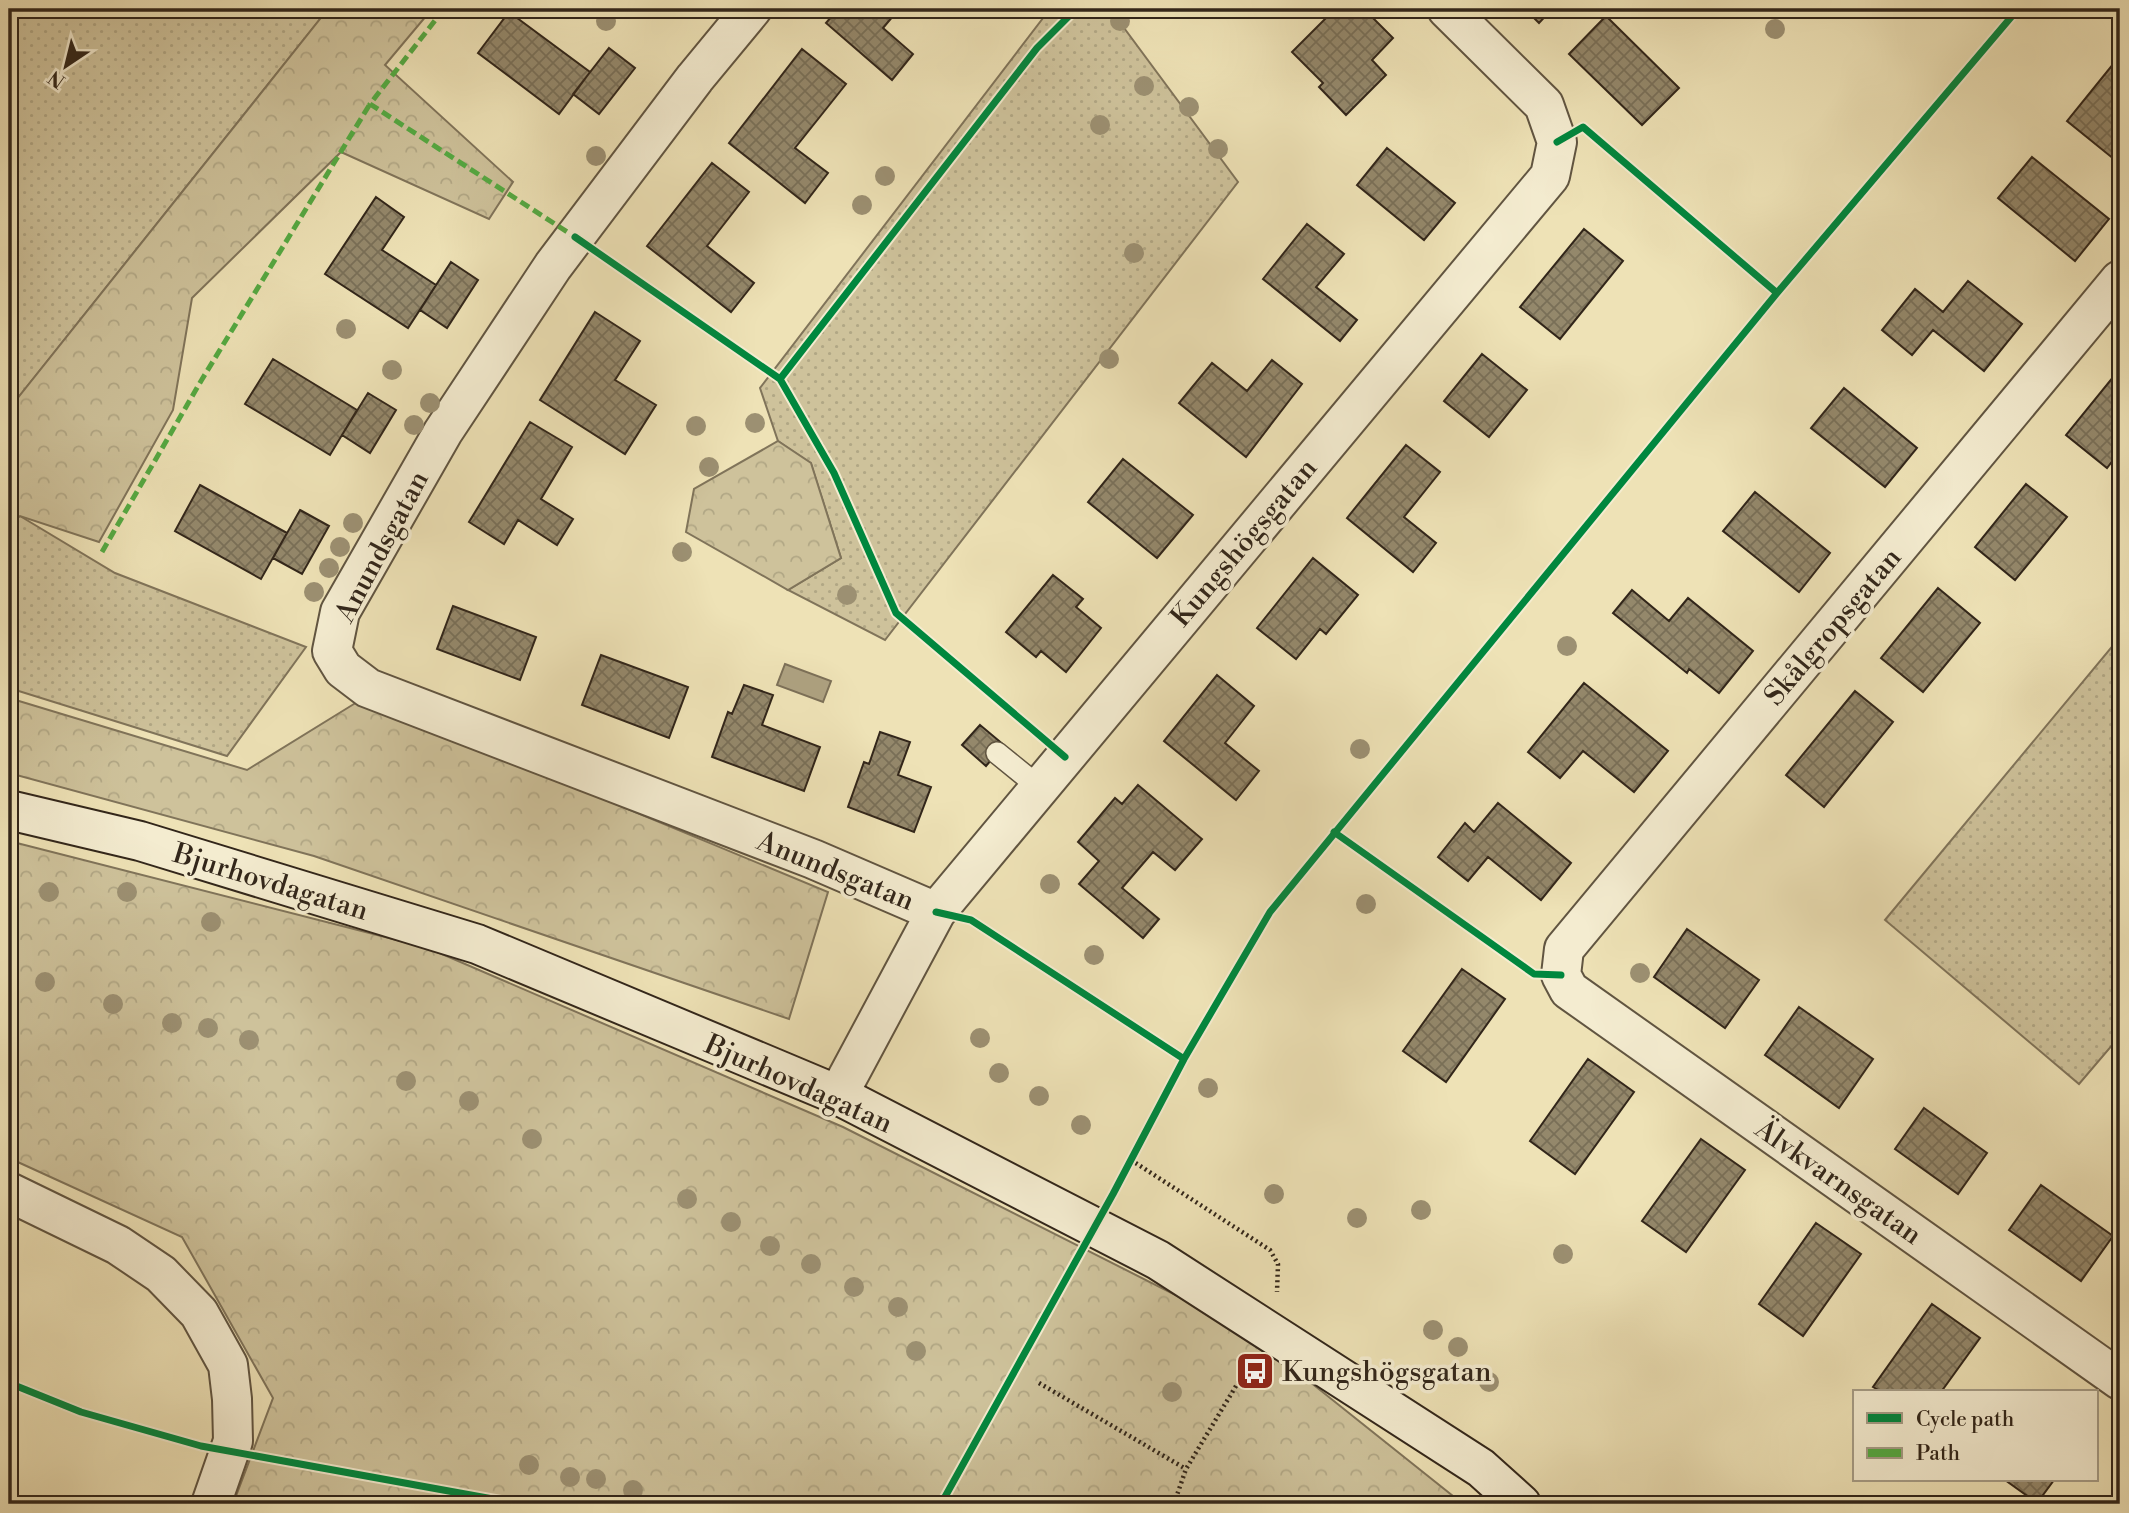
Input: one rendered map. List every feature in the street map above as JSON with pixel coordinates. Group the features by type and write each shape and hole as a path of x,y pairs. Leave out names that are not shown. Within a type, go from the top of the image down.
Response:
{"street":[{"name":"Anundsgatan","path":"752,9 695,78 553,266 443,432 340,612 332,651 343,669 368,688 802,854 936,912"},
{"name":"Kungshögsgatan","path":"838,1095 936,912 1550,176 1557,142 1544,105 1447,9"},
{"name":"Skålgropsgatan","path":"1563,978 1564,949 2120,280"},
{"name":"Bjurhovdagatan","path":"9,810 140,841 477,944 838,1095 1033,1198 1158,1260 1481,1468 1521,1504"},
{"name":"Älvkvarnsgatan","path":"1563,978 1569,989 2120,1380"},
{"path":"9,1192 118,1245 161,1275 199,1313 228,1365 233,1415 233,1441 211,1504"}],"lane":[{"path":"997,753 1039,788"}],"path":[{"path":"1125,1171 1137,1149"},
{"path":"1131,1160 1270,1250 1278,1264 1277,1296"},
{"path":"1180,1504 1177,1495 1186,1469 1248,1366"},
{"path":"1031,1379 1186,1469"}],"green space":[{"path":"9,9 328,9 9,409"},
{"path":"328,9 432,9 385,65 513,182 489,219 341,152 192,298 173,410 99,542 20,516 9,522 9,409"},
{"path":"1050,9 1110,9 1238,182 885,640 788,590 841,558 811,464 778,441 760,388"},
{"path":"778,441 811,463 841,558 788,590 686,532 694,489"},
{"path":"20,516 115,573 306,647 227,756 9,688 9,522"},
{"path":"2120,637 2120,1036 2079,1084 1885,920"},
{"path":"9,698 247,770 362,699 828,892 789,1019 314,856 9,773"},
{"path":"9,841 428,948 843,1127 1223,1319 1300,1374 1463,1504 233,1504 273,1398 182,1237 9,1158"}],"shaded area":[{"path":"785,664 831,681 823,702 777,685"}],"building":[{"path":"838,9 899,9 883,28 913,54 892,80 826,23"},
{"path":"1335,9 1364,9 1393,38 1372,60 1386,75 1346,115 1319,87 1323,83 1292,52"},
{"path":"1525,9 1552,9 1539,23"},
{"path":"509,12 590,72 559,114 478,53"},
{"path":"1606,16 1679,88 1642,125 1569,54"},
{"path":"609,48 635,68 599,114 573,94"},
{"path":"802,49 846,84 795,148 828,173 805,203 729,143"},
{"path":"2114,63 2120,68 2120,164 2067,121"},
{"path":"1387,148 1455,203 1424,240 1357,185"},
{"path":"2032,157 2109,219 2075,261 1998,198"},
{"path":"712,163 749,192 707,246 754,283 731,312 647,246"},
{"path":"376,197 404,217 382,250 436,285 408,328 325,274"},
{"path":"1307,224 1344,254 1316,287 1357,320 1340,341 1263,279"},
{"path":"1584,229 1623,261 1560,339 1520,307"},
{"path":"451,262 478,280 447,328 420,310"},
{"path":"1968,281 2022,324 1984,371 1933,330 1912,355 1882,330 1915,289 1943,312"},
{"path":"595,312 640,341 615,380 656,405 625,454 540,400"},
{"path":"1482,354 1527,390 1489,437 1444,401"},
{"path":"273,359 357,410 330,455 245,404"},
{"path":"1272,360 1302,384 1246,457 1179,403 1212,363 1247,391"},
{"path":"2118,371 2120,451 2107,468 2066,435"},
{"path":"1844,388 1917,448 1885,487 1811,428"},
{"path":"368,393 396,410 370,453 342,435"},
{"path":"530,422 572,447 541,499 573,519 557,545 518,520 504,544 469,522"},
{"path":"1406,445 1440,472 1404,517 1436,543 1413,572 1347,518"},
{"path":"1123,459 1193,515 1157,558 1088,502"},
{"path":"2026,484 2067,517 2015,580 1975,547"},
{"path":"200,485 287,533 261,579 175,531"},
{"path":"1755,492 1830,553 1799,592 1723,531"},
{"path":"300,510 329,526 302,574 273,558"},
{"path":"1313,558 1358,595 1326,634 1320,629 1296,659 1257,628"},
{"path":"1053,575 1083,599 1076,607 1101,628 1066,672 1041,651 1036,657 1006,632"},
{"path":"1938,588 1980,623 1923,692 1881,658"},
{"path":"1632,590 1669,621 1688,598 1753,651 1719,693 1689,669 1687,673 1613,613"},
{"path":"453,606 536,637 520,680 437,649"},
{"path":"601,655 688,687 669,738 582,705"},
{"path":"1217,675 1254,706 1225,743 1259,771 1236,800 1164,741"},
{"path":"1584,683 1668,751 1634,792 1583,751 1560,778 1528,752"},
{"path":"744,685 773,695 762,725 820,747 804,791 712,757 728,712 732,714"},
{"path":"1855,691 1893,722 1824,807 1786,775"},
{"path":"980,725 1004,745 986,766 962,745"},
{"path":"880,732 910,742 898,775 931,787 914,832 848,807 864,762 869,764"},
{"path":"1138,785 1202,839 1175,870 1153,852 1122,888 1159,919 1143,938 1079,884 1099,861 1078,842 1115,798 1122,804"},
{"path":"1498,803 1571,863 1541,900 1488,857 1468,881 1438,857 1465,823 1474,832"},
{"path":"1687,929 1759,980 1725,1028 1654,977"},
{"path":"1462,969 1505,999 1446,1082 1403,1051"},
{"path":"1799,1007 1873,1059 1839,1108 1765,1055"},
{"path":"1588,1059 1634,1092 1575,1174 1530,1141"},
{"path":"1924,1108 1987,1153 1958,1194 1895,1149"},
{"path":"1701,1139 1745,1170 1686,1252 1642,1221"},
{"path":"2041,1185 2113,1236 2081,1281 2009,1230"},
{"path":"1816,1223 1861,1254 1803,1336 1759,1304"},
{"path":"1932,1304 1980,1338 1942,1390 1878,1390 1873,1387"},
{"path":"2008,1482 2053,1482 2037,1503"}],"marked path":[{"path":"444,9 370,104 575,237"},
{"path":"102,552 201,381 370,104"}],"cycle path":[{"path":"780,379 1037,48 1076,9"},
{"path":"941,1504 1113,1194 1184,1059 1270,912 1777,293 2018,9"},
{"path":"1557,142 1583,127 1777,293"},
{"path":"575,237 780,379 834,473 896,613 1065,757"},
{"path":"1334,832 1534,974 1561,975"},
{"path":"936,912 971,920 1184,1059"},
{"path":"9,1383 81,1412 201,1446 520,1504"}],"place":[{"name":"Kungshögsgatan","path":"1255,1371"}]}
